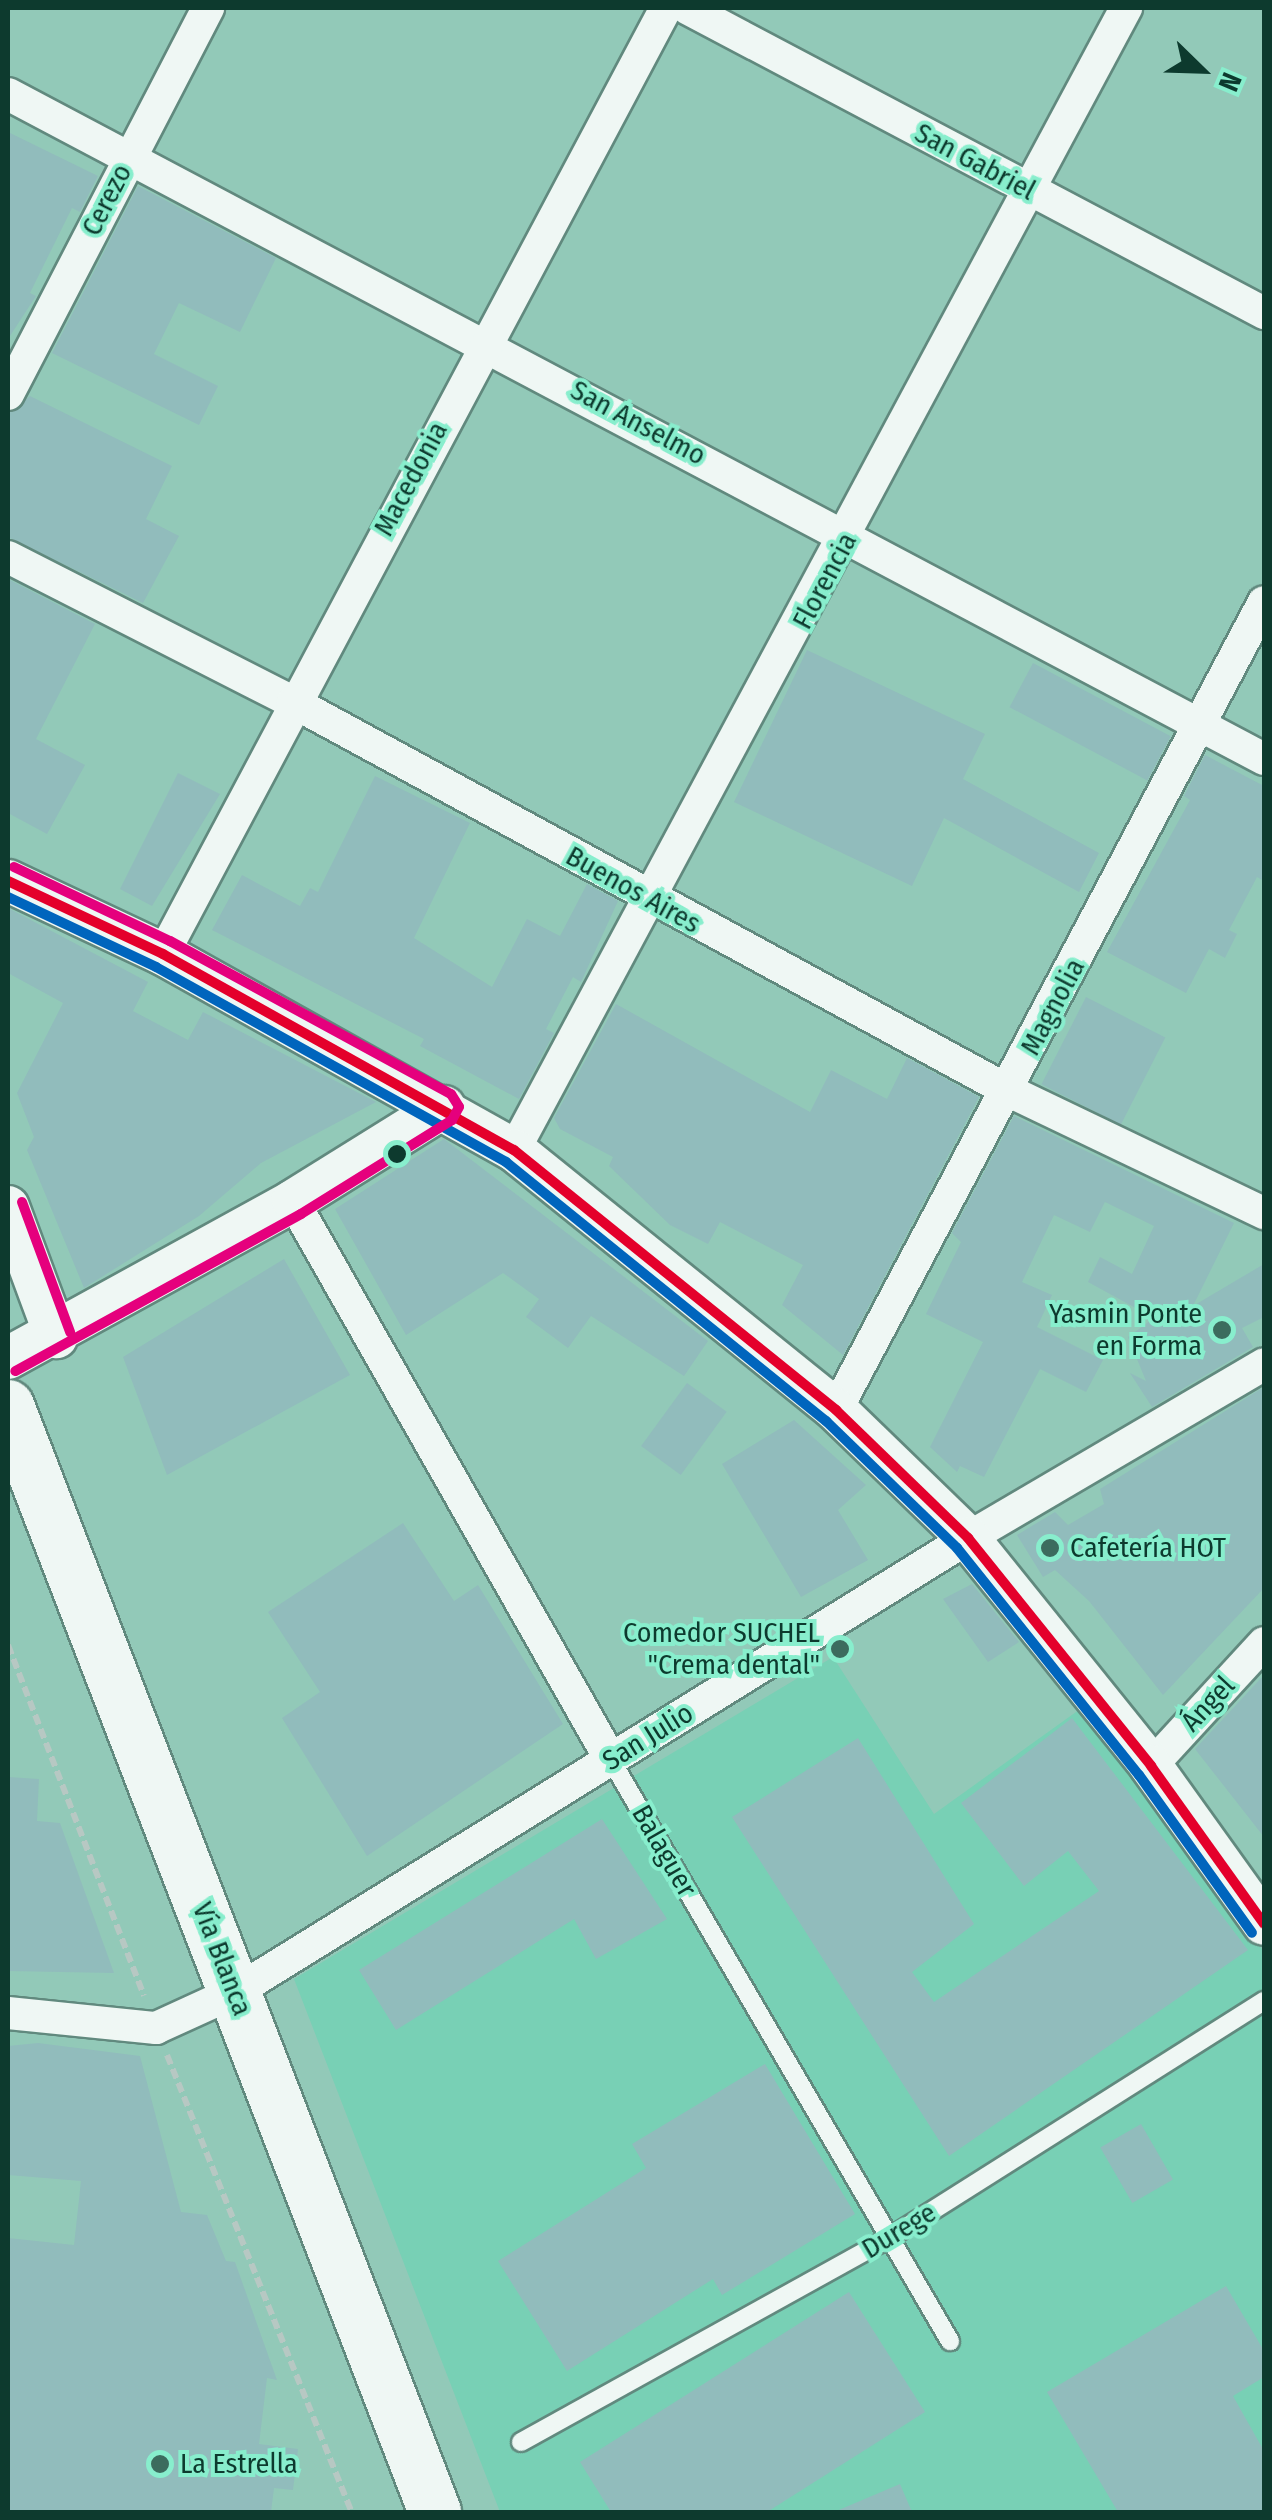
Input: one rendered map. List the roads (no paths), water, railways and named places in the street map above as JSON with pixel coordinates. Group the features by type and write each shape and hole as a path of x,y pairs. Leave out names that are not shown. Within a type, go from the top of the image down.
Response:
{"main road":[{"name":"Vía Blanca","path":"8,1406 235,1992 428,2510"}],"street":[{"name":"Cerezo","path":"8,394 208,8"},
{"name":"Macedonia","path":"163,954 484,340 666,8"},
{"name":"San Gabriel","path":"687,8 1264,313"},
{"name":"Florencia","path":"514,1150 849,537 1026,190 1126,8"},
{"name":"San Anselmo","path":"8,94 128,160 484,340 1264,759"},
{"name":"Buenos Aires","path":"8,557 293,702 650,900 1009,1091 1264,1213"},
{"name":"Magnolia","path":"836,1410 1009,1091 1264,602"},
{"path":"18,889 163,954 444,1107 514,1150 836,1410 968,1538 1151,1766 1264,1924"},
{"path":"8,1358 56,1336 294,1201 444,1107"},
{"name":"Balaguer","path":"294,1201 611,1760"},
{"path":"8,1207 56,1336"},
{"name":"San Julio","path":"8,2012 156,2028 235,1992 968,1538 1264,1364"},
{"name":"Ángel","path":"1151,1766 1264,1643"}],"lane":[{"name":"Balaguer","path":"611,1760 950,2341"},
{"name":"Durege","path":"521,2442 890,2238 1264,2001"}],"place":[{"name":"Yasmin Ponte en Forma","path":"1222,1330"},
{"name":"Cafetería HOT","path":"1050,1548"},
{"name":"Comedor SUCHEL \"Crema dental\"","path":"840,1649"},
{"name":"La Estrella","path":"160,2464"}]}
